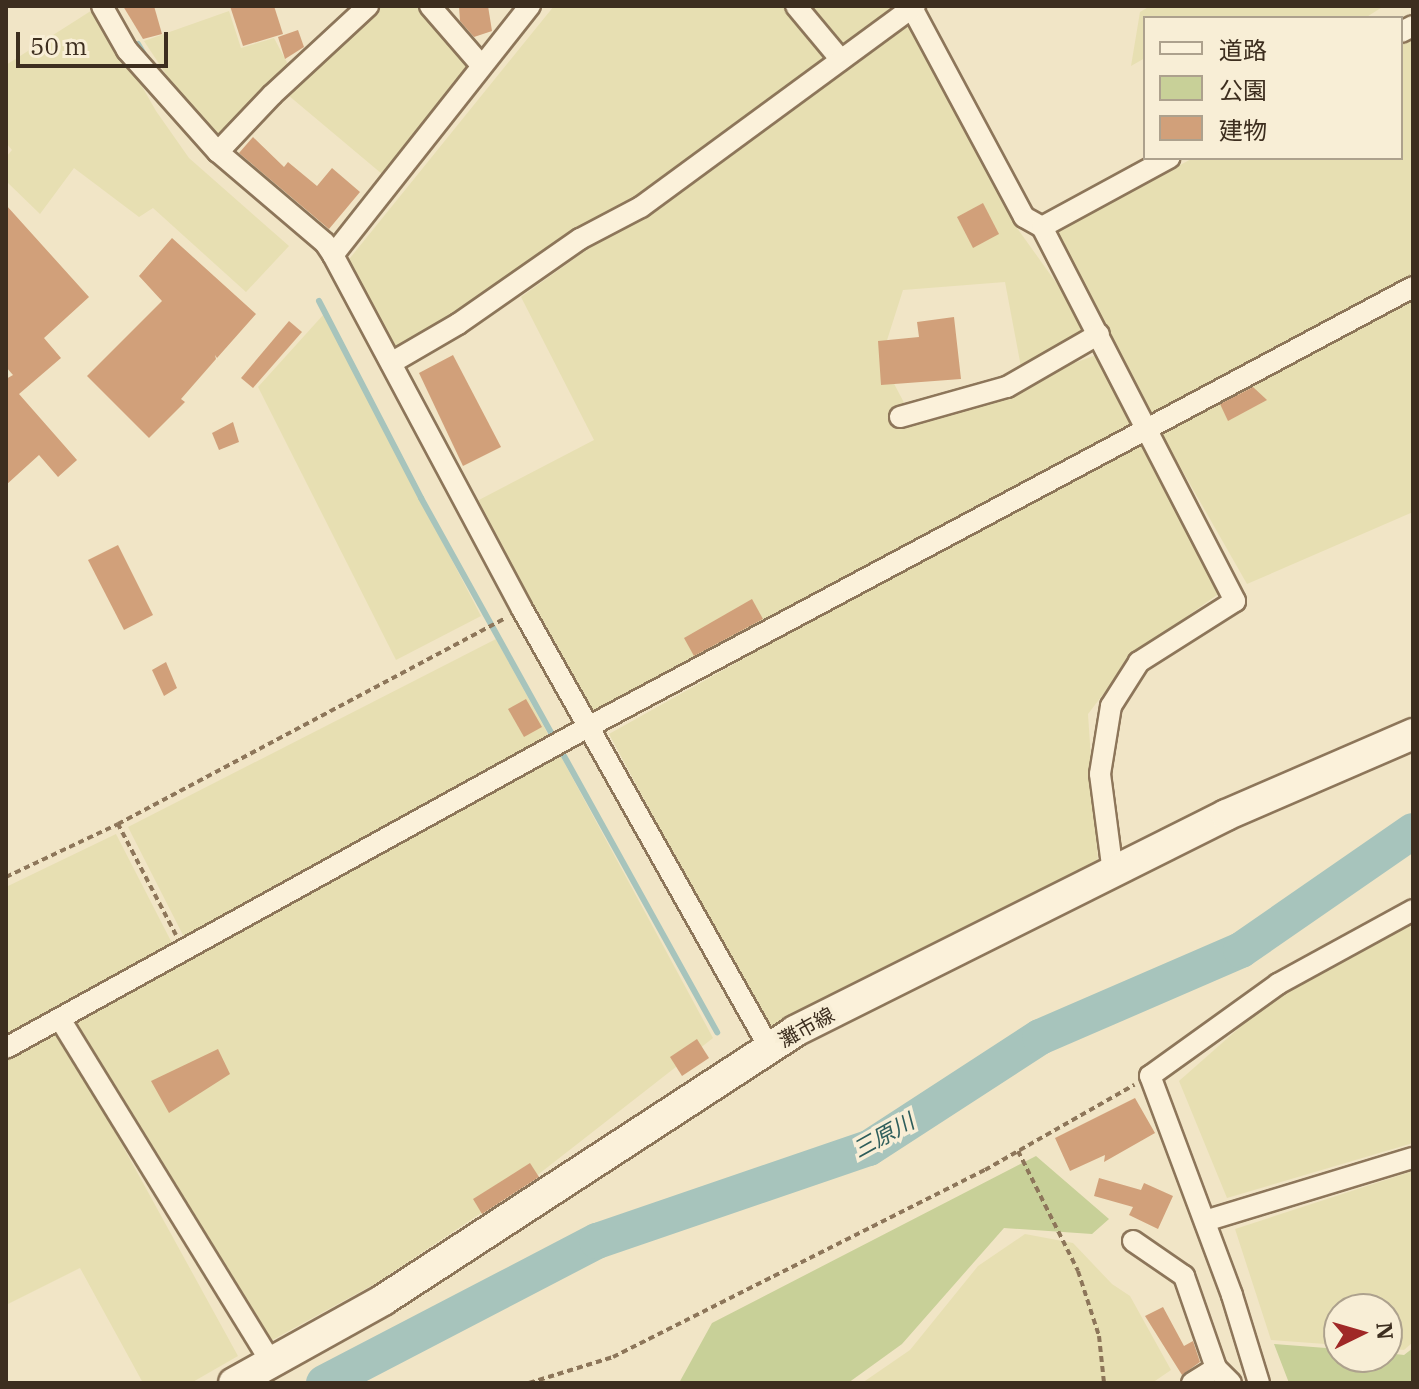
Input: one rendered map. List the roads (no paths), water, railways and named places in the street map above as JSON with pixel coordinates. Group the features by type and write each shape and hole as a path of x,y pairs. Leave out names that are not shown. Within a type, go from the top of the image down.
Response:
{"main road":[{"name":"灘市線","path":"234,1383 383,1300 809,1023 1226,815 1413,734"}],"street":[{"path":"102,6 127,50 218,152 325,243 333,255 522,609 769,1047"},
{"path":"218,152 368,6"},
{"path":"430,6 482,66"},
{"path":"333,255 530,6"},
{"path":"796,6 841,60"},
{"path":"391,363 458,324 580,239 641,207 914,7 1024,217 1042,227 1235,601 1139,662 1111,706 1100,774 1113,873"},
{"path":"1042,227 1165,160"},
{"path":"6,1048 588,727 1413,287"},
{"path":"900,417 1007,387 1099,334"},
{"path":"1259,1383 1205,1221 1150,1076 1278,984 1413,910"},
{"path":"60,1019 272,1364"},
{"path":"1205,1221 1413,1158"},
{"path":"1133,1241 1184,1276 1224,1376 1192,1383"}],"waterway":[{"path":"138,44 146,58"},
{"path":"319,301 421,498 717,1032"},
{"name":"三原川","path":"324,1383 597,1241 869,1148 1040,1037 1241,950 1413,831"}]}
